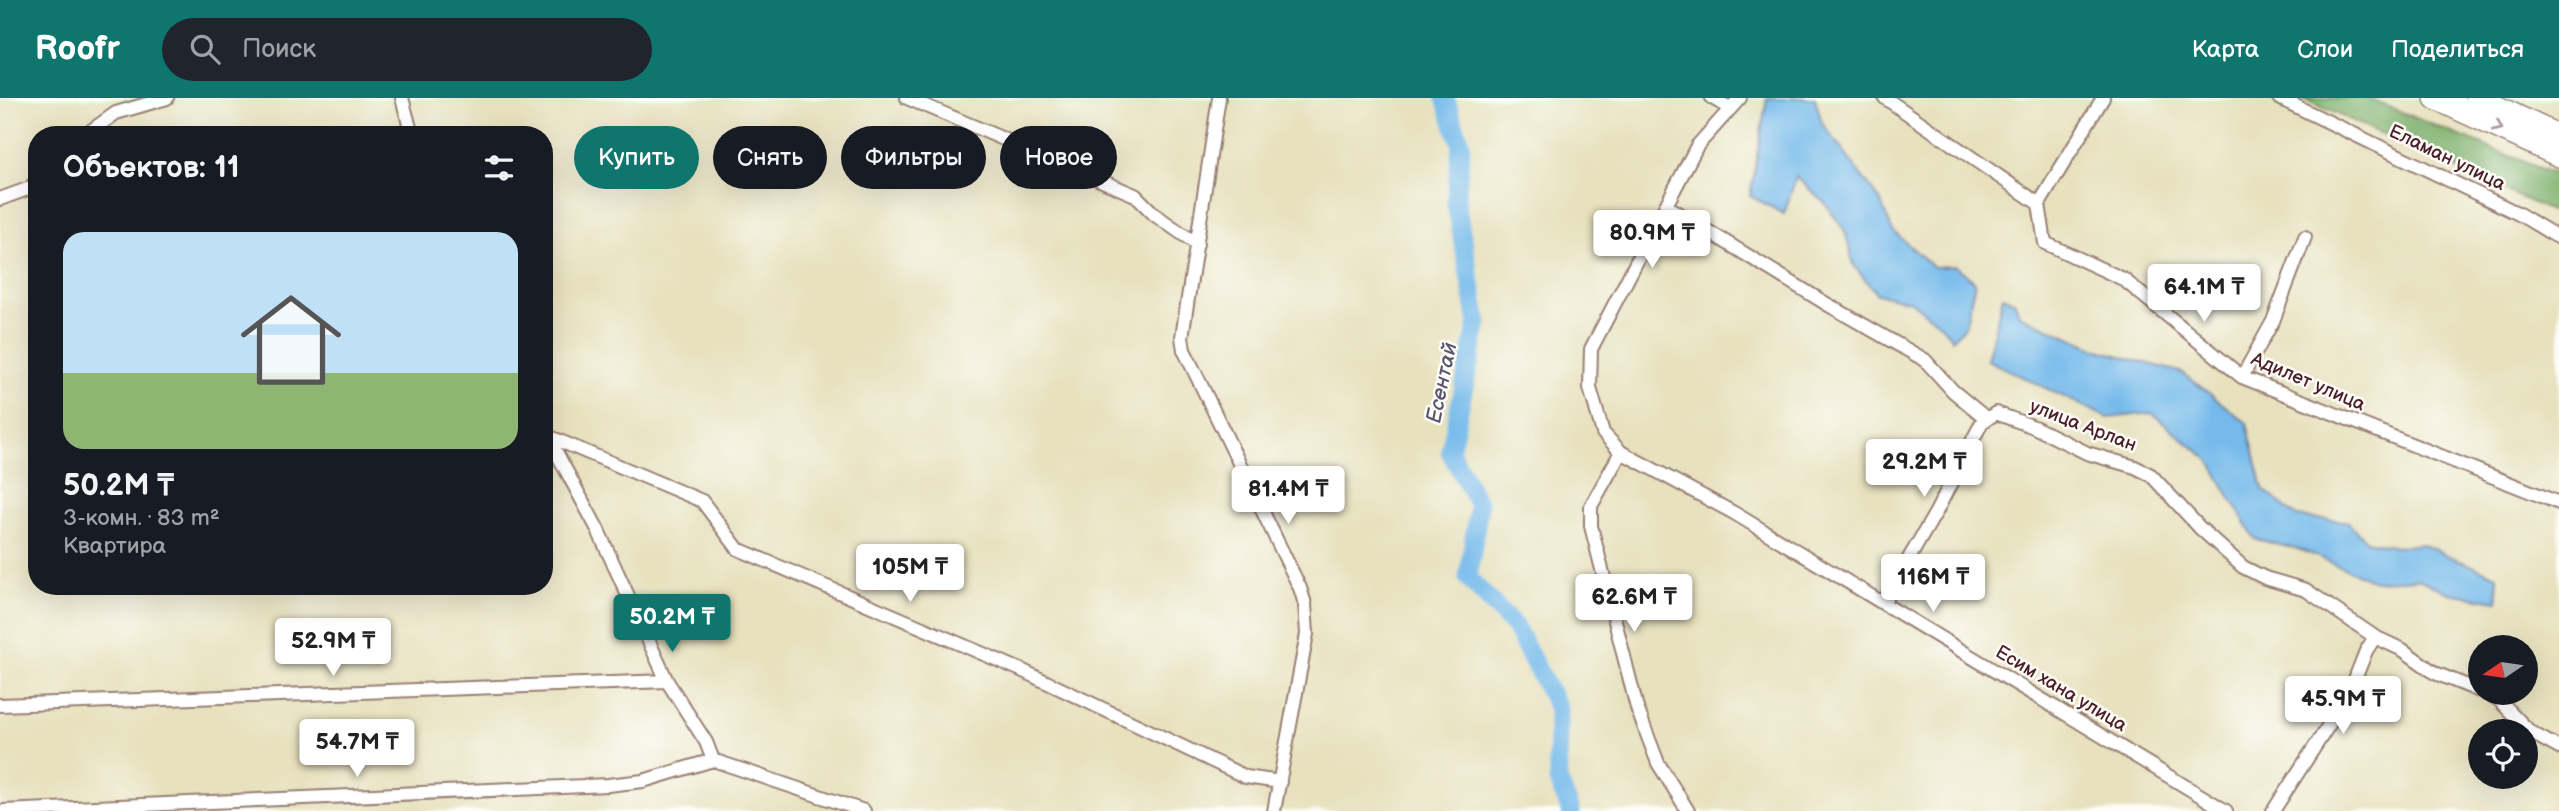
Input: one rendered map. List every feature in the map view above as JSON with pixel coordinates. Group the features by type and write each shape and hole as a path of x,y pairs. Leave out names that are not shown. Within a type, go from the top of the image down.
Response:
{"highway":[{"path":"2436,98 2559,156"},
{"path":"2477,98 2559,137"}],"street":[{"path":"98,126 116,113 167,98"},
{"path":"402,98 410,126"},
{"path":"907,98 1135,195 1155,215 1197,244"},
{"path":"1219,98 1182,337 1184,350 1306,604 1307,634 1274,811"},
{"path":"1712,98 1730,108"},
{"path":"1688,811 1658,764 1637,708 1591,526 1591,506 1621,452 1603,432 1595,412 1590,388 1591,349 1697,146 1740,98"},
{"path":"1885,98 2039,204 2103,98"},
{"name":"Еламан улица","path":"2279,98 2519,214 2559,237"},
{"path":"0,199 28,189"},
{"name":"Адилет улица","path":"2039,204 2045,243 2123,279 2242,377 2559,503"},
{"path":"1667,206 1825,303 1925,360 1953,391 1987,418 1982,422 1936,512 1883,603"},
{"path":"2242,377 2273,321 2305,237"},
{"name":"улица Арлан","path":"1987,418 1996,413 2034,427 2087,453 2135,467 2151,475 2194,522 2243,567 2264,578 2306,590 2323,599 2375,637 2403,650 2435,673 2468,686"},
{"path":"553,436 702,501 738,549 1021,670 1246,778 1280,782"},
{"path":"553,446 597,528 667,681 706,742 713,761"},
{"name":"Есим хана улица","path":"1621,452 1734,513 2225,811"},
{"path":"2273,811 2349,694 2366,651 2375,637"},
{"path":"0,705 667,681"},
{"path":"2504,705 2530,732 2559,748"},
{"path":"3,811 608,785 643,781 713,761 864,811"}],"green space":[{"path":"2302,98 2366,98 2559,176 2559,215"}],"water":[{"path":"1767,98 1815,98 1822,123 1880,200 1892,230 1933,267 1956,266 1975,282 1965,327 1952,339 1941,325 1911,301 1877,294 1854,266 1845,231 1824,202 1796,177 1784,214 1750,196"},
{"path":"2003,296 2015,302 2019,315 2102,351 2183,373 2247,423 2263,489 2297,517 2346,521 2367,541 2397,547 2421,544 2497,576 2498,601 2449,593 2419,579 2374,581 2304,551 2255,539 2209,460 2152,413 2108,418 1987,360"}],"waterway":[{"name":"Есентай","path":"1445,98 1461,144 1456,203 1478,323 1450,451 1479,505 1468,578 1515,627 1558,708 1558,780 1571,811"}]}
